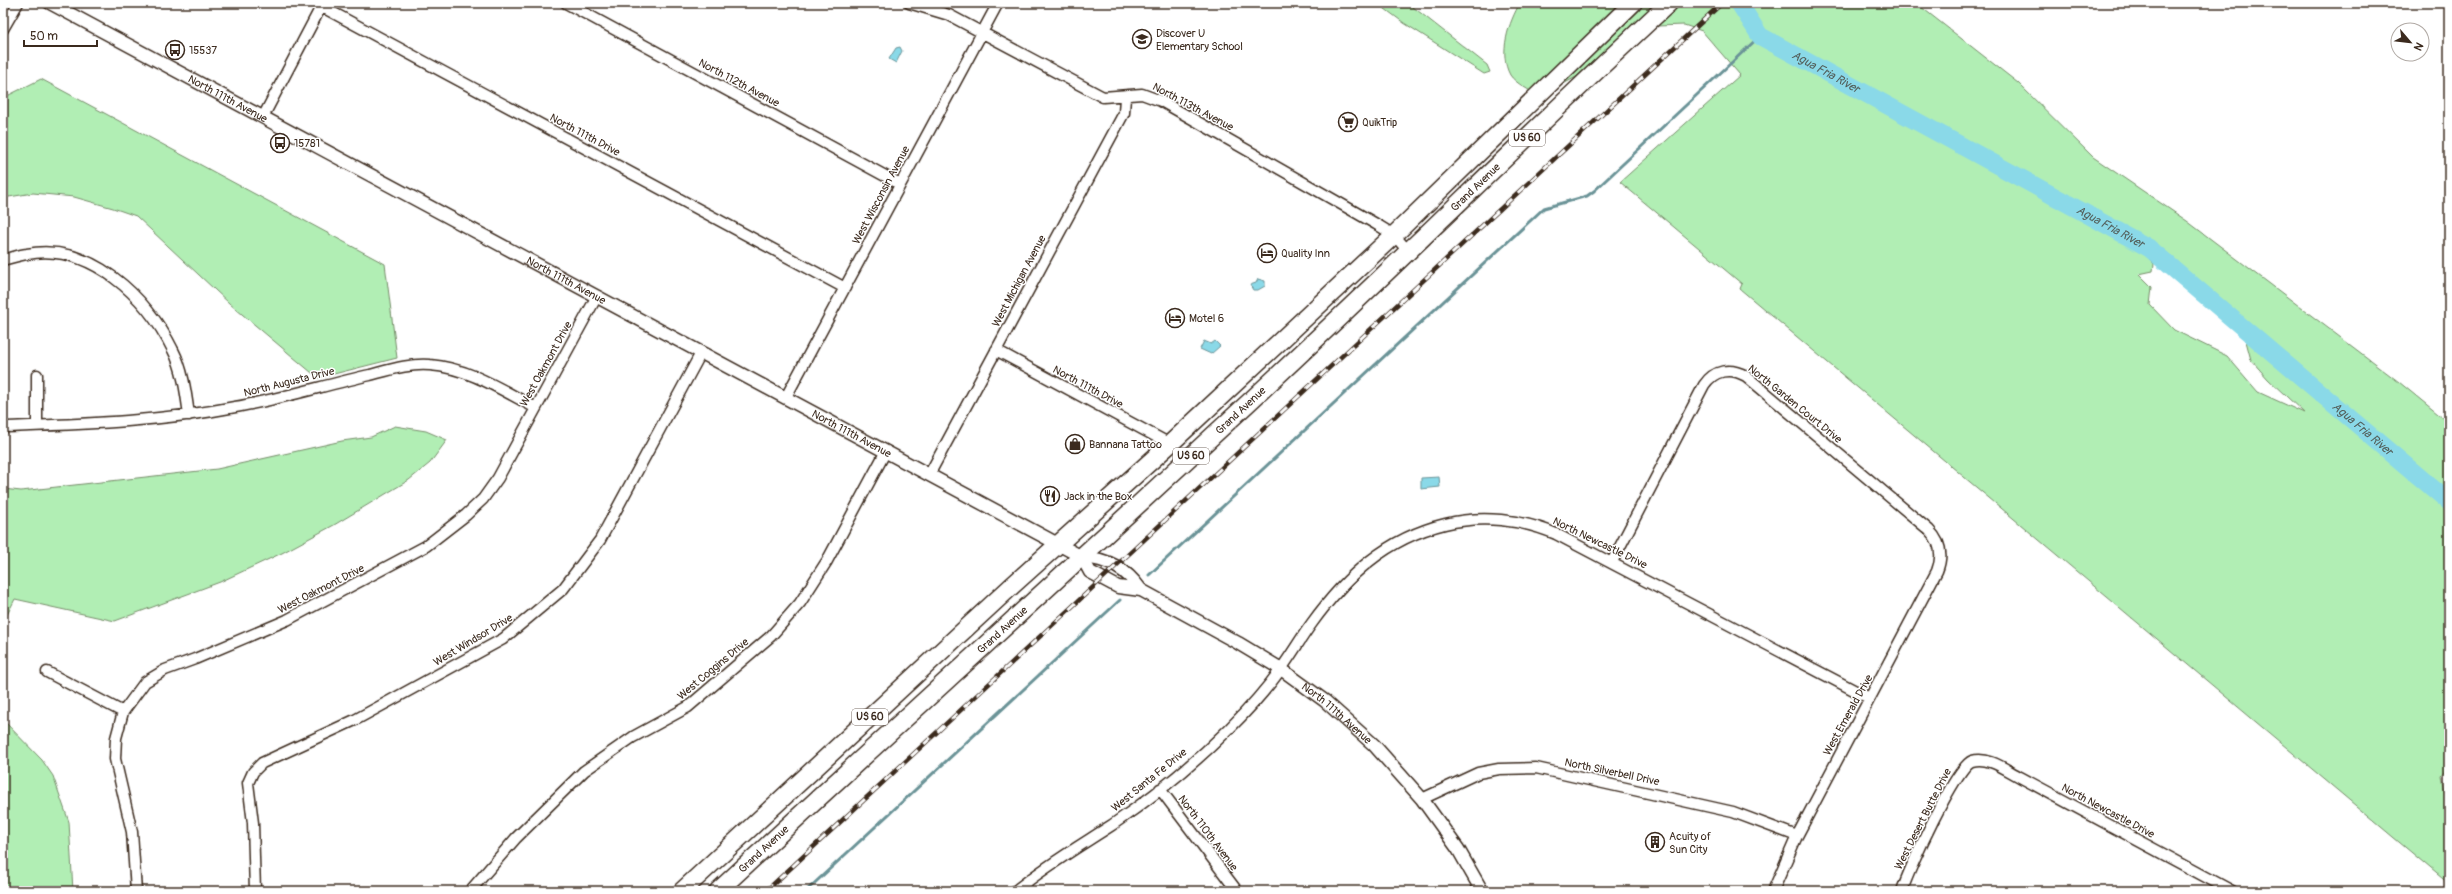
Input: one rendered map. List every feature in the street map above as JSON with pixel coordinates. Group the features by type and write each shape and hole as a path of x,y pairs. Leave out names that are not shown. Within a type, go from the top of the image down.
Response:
{"highway":[{"name":"Grand Avenue","path":"718,891 923,700 1082,557 1408,251 1669,3"},
{"name":"US 60","path":"682,891 1170,444 1394,235 1630,6"}],"street":[{"path":"3,29 18,3"},
{"name":"North 111th Avenue","path":"50,3 1082,557 1100,558 1130,574 1141,590"},
{"name":"North 112th Avenue","path":"566,3 900,184"},
{"name":"North 113th Avenue","path":"909,3 949,15 982,34 1103,97 1125,97 1142,94 1161,101 1394,235 1408,251"},
{"name":"West Wisconsin Avenue","path":"786,397 998,3"},
{"path":"263,117 320,4"},
{"name":"North 111th Drive","path":"320,4 844,288"},
{"name":"West Michigan Avenue","path":"929,475 1124,114 1125,97"},
{"path":"3,260 28,254 57,254 81,259 110,275 136,297 158,323 174,351 184,380 189,415"},
{"name":"West Oakmont Drive","path":"136,891 132,832 115,759 116,738 123,712 144,682 165,670 288,620 426,546 448,530 483,499 498,478 597,296"},
{"name":"North 111th Drive","path":"996,350 1170,444"},
{"name":"West Windsor Drive","path":"255,891 253,823 248,795 248,783 253,772 262,763 362,717 502,639 563,589 600,540 702,353"},
{"name":"North Augusta Drive","path":"3,427 111,423 189,415 236,407 398,368 428,364 468,372 536,408"},
{"name":"North Garden Court Drive","path":"1612,562 1704,385 1711,376 1724,370 1734,371 1746,376 1929,530 1936,539 1940,550"},
{"path":"37,375 37,426"},
{"name":"West Coggins Drive","path":"470,891 516,838 584,771 633,737 688,707 771,636 800,603 827,562 886,451"},
{"name":"North Newcastle Drive","path":"1281,669 1312,622 1352,574 1373,557 1395,543 1428,528 1475,519 1514,522 1556,534 1869,698"},
{"name":"West Emerald Drive","path":"1773,891 1797,836 1937,571 1940,550"},
{"name":"North 111th Avenue","path":"1082,557 1090,572 1118,587 1141,590 1281,669 1350,723 1388,760 1422,799 1460,853 1482,891"},
{"name":"West Santa Fe Drive","path":"1015,891 1049,864 1112,825 1160,789 1229,729 1281,669"},
{"path":"47,672 123,712"},
{"name":"North Newcastle Drive","path":"1971,761 1991,762 2232,891"},
{"name":"West Desert Butte Drive","path":"1902,891 1917,854 1958,775 1971,761"},
{"name":"North Silverbell Drive","path":"1422,799 1478,773 1536,768 1733,812 1797,836"},
{"name":"North 110th Avenue","path":"1160,789 1237,891"}],"green space":[{"path":"1377,3 1408,3 1487,65 1490,72 1484,74 1404,23"},
{"path":"1520,3 1916,3 2018,83 2093,157 2187,221 2399,382 2449,423 2449,766 2442,775 2445,794 2449,800 2449,884 1740,289 1742,284 1620,182 1740,75 1702,31 1684,25 1631,27 1576,77 1540,97 1512,78 1507,66 1505,57 1506,38","holes":["2157,249 2239,315 2251,360 2268,379 2304,413 2258,392 2227,356 2174,330 2150,305 2152,287 2139,274 2153,271 2154,264 2149,259"]},
{"path":"41,79 385,264 397,358 318,378 230,304 136,216 74,197 33,193 3,198 3,98"},
{"path":"395,426 426,431 447,440 430,463 409,480 334,525 282,553 220,582 115,621 15,599 3,623 3,489 21,491 217,469 342,441 371,437"},
{"path":"3,720 42,760 53,776 69,822 73,891 3,891"}],"water":[{"path":"900,47 902,51 896,63 889,59 896,48"},
{"path":"1258,279 1265,281 1265,286 1258,290 1253,290 1250,285 1256,283"},
{"path":"1204,341 1211,344 1215,341 1220,346 1211,354 1200,349"},
{"path":"1439,477 1440,487 1421,489 1421,478"}],"waterway":[{"name":"Agua Fria River","path":"1739,3 1760,36 2149,248 2449,502"},
{"path":"1149,575 1544,208 1587,196 1594,191 1760,36"},
{"path":"806,891 1120,600"}],"railway":[{"path":"766,891 1722,3"}],"place":[{"name":"Discover U Elementary School","path":"1142,39"},
{"name":"15537","path":"175,50"},
{"name":"QuikTrip","path":"1348,122"},
{"name":"15781","path":"280,143"},
{"name":"Quality Inn","path":"1267,253"},
{"name":"Motel 6","path":"1175,318"},
{"name":"Bannana Tattoo","path":"1075,444"},
{"name":"Jack in the Box","path":"1050,496"},
{"name":"Acuity of Sun City","path":"1655,842"}]}
